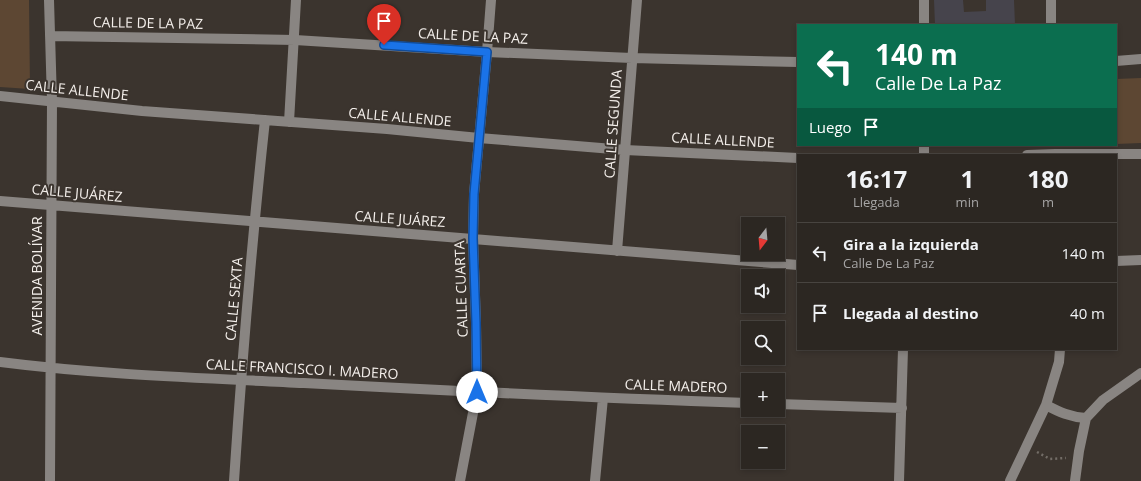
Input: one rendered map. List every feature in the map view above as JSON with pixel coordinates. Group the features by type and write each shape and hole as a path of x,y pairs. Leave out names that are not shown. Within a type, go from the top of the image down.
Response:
{"street":[{"name":"AVENIDA BOLÍVAR","path":"49,0 52,101 50,481"},
{"path":"289,122 295,40 296,0"},
{"name":"CALLE CUARTA","path":"460,481 477,392 473,238 474,194 491,0"},
{"name":"CALLE SEGUNDA","path":"617,251 637,0"},
{"path":"924,0 924,24"},
{"path":"1051,0 1051,24"},
{"name":"CALLE DE LA PAZ","path":"50,36 295,40 487,52 632,58 797,62"},
{"path":"1117,62 1141,59"},
{"name":"CALLE ALLENDE","path":"0,96 142,111 387,129 625,150 797,158"},
{"name":"CALLE SEXTA","path":"234,481 254,222 265,120"},
{"path":"1055,154 1141,154"},
{"name":"CALLE JUÁREZ","path":"0,200 254,222 473,238 797,265"},
{"path":"1117,262 1141,260"},
{"path":"899,481 903,350"},
{"path":"1010,481 1028,440 1046,405 1059,362 1060,350"},
{"name":"CALLE FRANCISCO I. MADERO","path":"0,362 50,368 241,380 603,398"},
{"path":"1075,481 1079,451 1086,418 1103,400 1141,373"},
{"path":"595,481 603,398"},
{"name":"CALLE MADERO","path":"603,398 741,403"},
{"path":"785,404 902,408"},
{"path":"1046,405 1060,413 1074,417 1086,418"}],"path":[{"path":"1028,440 1034,449 1050,459 1063,459 1070,457 1079,451"}],"shaded area":[{"path":"0,0 29,0 30,89 0,87"},
{"path":"1141,78 1141,143 1117,144 1117,79"}],"building":[{"path":"934,0 963,0 964,12 986,11 986,0 1014,0 1015,24 935,24"}],"route":[{"path":"384,45 487,52 474,194 473,238 477,392"}]}
